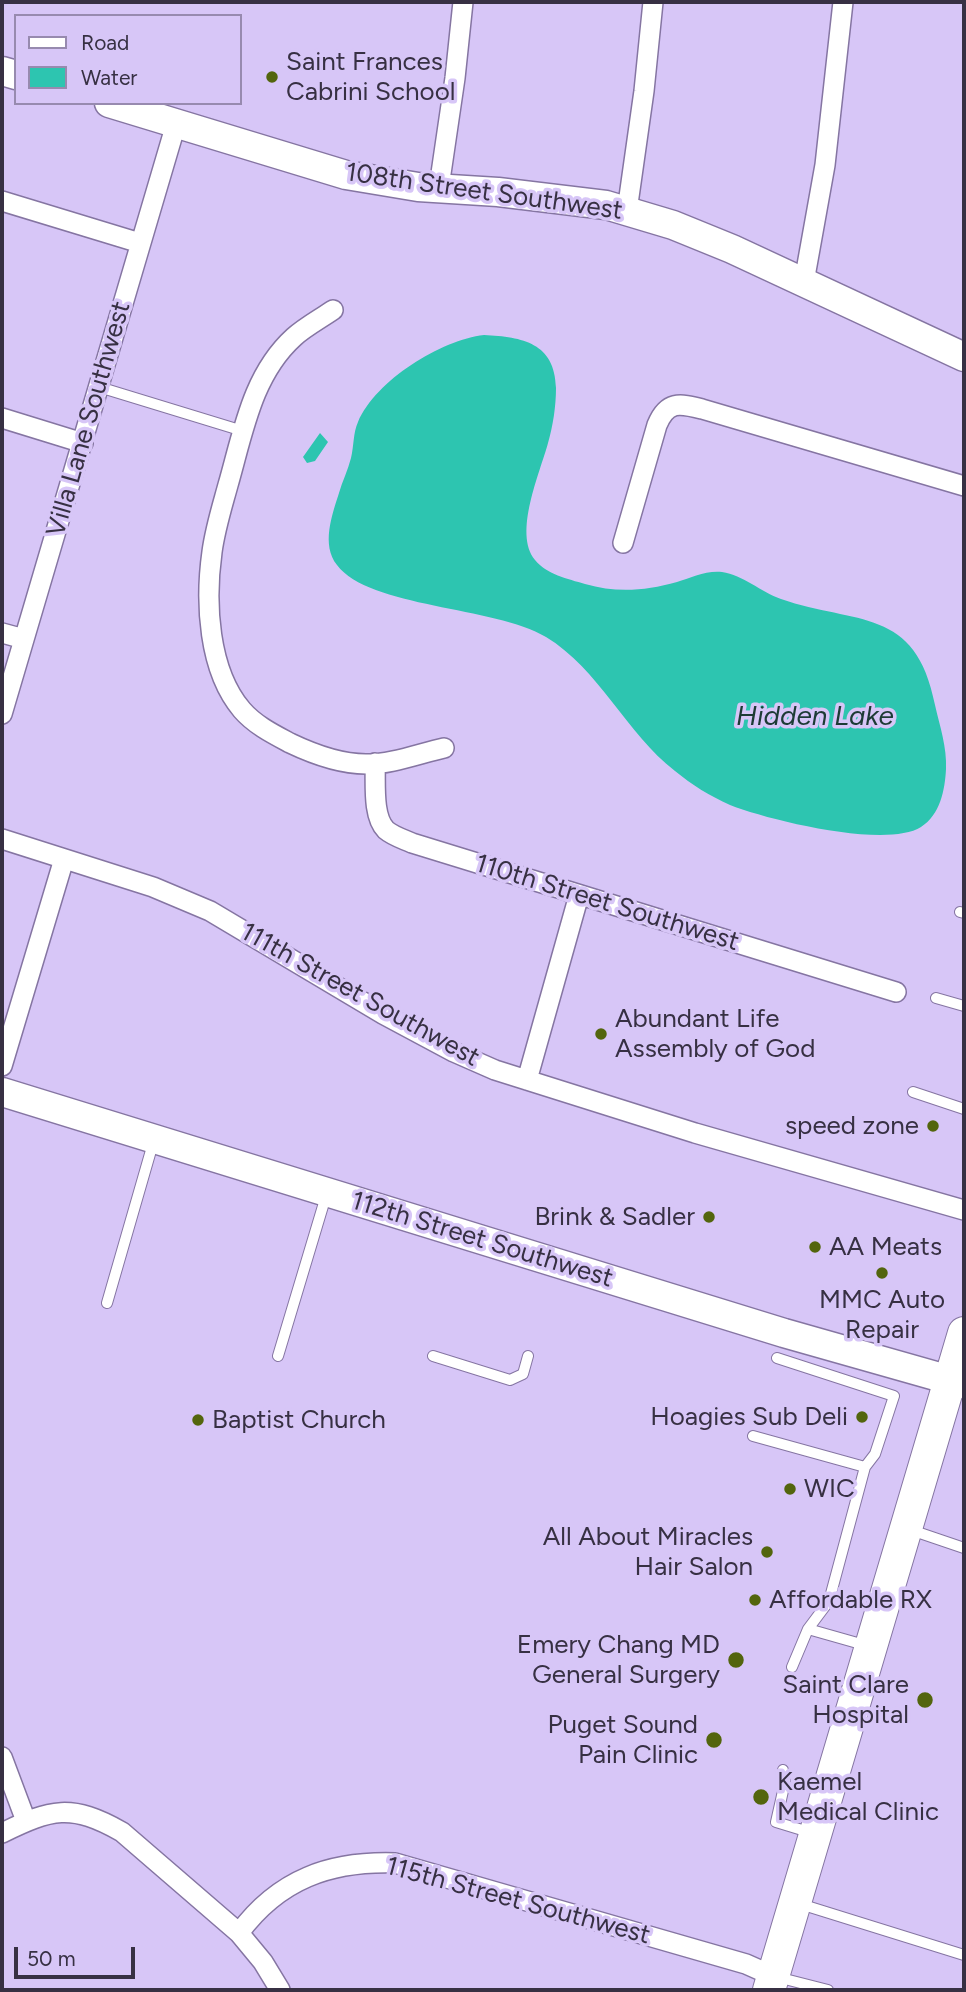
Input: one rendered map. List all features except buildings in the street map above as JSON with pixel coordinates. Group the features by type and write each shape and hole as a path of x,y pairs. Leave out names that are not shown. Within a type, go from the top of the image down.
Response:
{"main road":[{"path":"771,1983 907,1529 958,1382 964,1333"}],"street":[{"path":"439,187 463,2"},
{"path":"627,211 653,2"},
{"path":"804,282 825,164 843,2"},
{"name":"108th Street Southwest","path":"115,105 346,175 380,182 547,197 606,205 627,211 673,225 804,282 964,357"},
{"name":"Villa Lane Southwest","path":"2,714 176,124"},
{"path":"2,201 140,243"},
{"path":"333,310 295,336 274,359 260,381 243,431 216,526 210,571 212,626 221,672 242,710 256,723 274,735 323,756 348,762 375,763 444,748"},
{"path":"623,543 660,417 669,407 678,405 702,409 964,486"},
{"path":"2,418 83,443"},
{"path":"2,633 24,639"},
{"name":"110th Street Southwest","path":"375,763 378,813 382,823 389,831 412,843 896,992"},
{"name":"111th Street Southwest","path":"2,839 153,887 210,911 383,1014 454,1052 495,1070 695,1133 964,1210"},
{"path":"2,1066 64,859"},
{"path":"527,1080 579,895"},
{"name":"112th Street Southwest","path":"2,1092 784,1333 958,1382"},
{"path":"2,1757 26,1821"},
{"path":"2,1833 44,1813 64,1812 104,1822 122,1832 239,1933 263,1962 280,1990"},
{"name":"115th Street Southwest","path":"239,1933 267,1902 289,1886 314,1874 354,1863 395,1863 746,1964 771,1983"}],"lane":[{"path":"99,387 243,431"},
{"path":"936,998 964,1006"},
{"path":"912,1092 964,1109"},
{"path":"107,1303 155,1140"},
{"path":"278,1356 327,1192"},
{"path":"433,1356 510,1380 523,1374 528,1356"},
{"path":"777,1358 894,1396 875,1454 865,1467 830,1601 808,1629 792,1667"},
{"path":"753,1436 865,1467"},
{"path":"907,1529 964,1548"},
{"path":"808,1629 872,1647"},
{"path":"783,1770 785,1782 776,1822 817,1835"},
{"path":"796,1903 964,1955"},
{"path":"771,1983 826,1990"}],"water":[{"name":"Hidden Lake","path":"484,335 512,338 534,345 550,361 554,373 556,395 553,423 527,519 529,548 535,560 545,569 565,578 619,590 653,587 705,573 722,572 737,576 781,599 858,618 898,635 913,650 926,673 944,745 946,769 943,793 937,809 927,822 904,833 855,834 771,818 730,805 695,786 658,756 582,666 546,637 496,619 403,599 376,590 353,579 337,565 332,557 329,530 351,458 356,426 367,406 394,377 430,354 467,338"},
{"path":"320,433 328,442 315,461 307,463 303,457"}],"place":[{"name":"Saint Frances Cabrini School","path":"272,77"},
{"name":"Abundant Life Assembly of God","path":"601,1034"},
{"name":"speed zone","path":"933,1126"},
{"name":"Brink & Sadler","path":"709,1217"},
{"name":"AA Meats","path":"815,1247"},
{"name":"MMC Auto Repair","path":"882,1273"},
{"name":"Hoagies Sub Deli","path":"862,1417"},
{"name":"Baptist Church","path":"198,1420"},
{"name":"WIC","path":"790,1489"},
{"name":"All About Miracles Hair Salon","path":"767,1552"},
{"name":"Affordable RX","path":"755,1600"},
{"name":"Emery Chang MD General Surgery","path":"736,1660"},
{"name":"Saint Clare Hospital","path":"925,1700"},
{"name":"Puget Sound Pain Clinic","path":"714,1740"},
{"name":"Kaemel Medical Clinic","path":"761,1797"}]}
